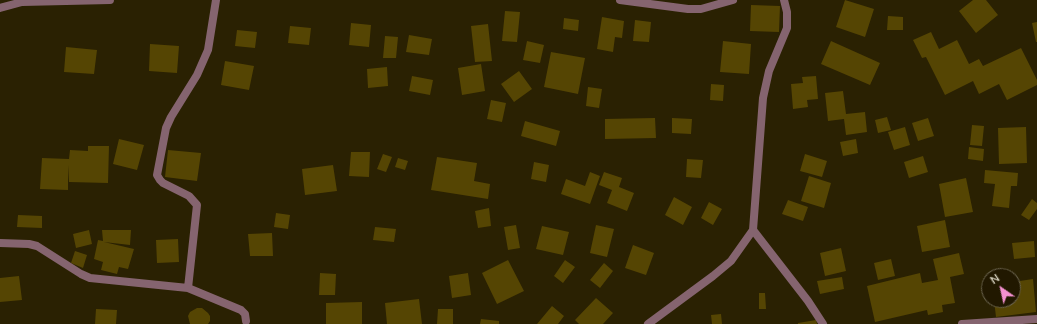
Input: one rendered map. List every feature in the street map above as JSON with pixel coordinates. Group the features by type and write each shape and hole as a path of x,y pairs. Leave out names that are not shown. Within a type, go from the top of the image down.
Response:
{"street":[{"path":"0,8 22,2 110,0"},
{"path":"188,288 197,205 189,196 163,182 157,175 166,128 171,117 197,75 208,50 216,0"},
{"path":"620,0 701,9 733,0"},
{"path":"648,324 731,261 753,230 764,98 769,71 787,28 787,12 784,0"},
{"path":"753,230 808,301 823,324"},
{"path":"0,243 29,244 37,246 81,274 90,278 188,288 240,310 245,314 246,321"},
{"path":"965,324 1037,319"}],"building":[{"path":"845,0 874,9 865,37 836,27"},
{"path":"973,0 986,0 998,15 976,33 959,11"},
{"path":"751,5 780,6 779,32 750,31"},
{"path":"505,11 520,12 517,42 502,41"},
{"path":"888,16 903,17 903,30 887,30"},
{"path":"602,17 624,21 622,38 615,37 613,52 597,49"},
{"path":"564,18 579,20 578,31 563,29"},
{"path":"635,20 651,22 649,42 633,41"},
{"path":"1037,22 1037,42 1036,42 1032,23"},
{"path":"351,23 371,25 369,47 349,45"},
{"path":"488,24 492,61 475,62 471,26"},
{"path":"290,26 311,28 309,45 288,43"},
{"path":"237,30 257,32 255,48 235,46"},
{"path":"931,32 939,49 957,40 969,64 979,59 983,66 1021,48 1037,80 1037,85 1007,100 999,84 979,94 973,81 945,95 926,57 922,58 913,40"},
{"path":"409,35 432,39 429,55 406,52"},
{"path":"385,36 398,37 396,58 383,58"},
{"path":"527,41 544,45 540,63 523,60"},
{"path":"723,41 751,44 749,74 720,72"},
{"path":"831,41 880,63 870,85 821,64"},
{"path":"150,44 179,46 177,73 149,71"},
{"path":"66,47 97,50 94,74 64,72"},
{"path":"551,52 585,58 578,94 544,87"},
{"path":"225,61 254,66 249,90 221,85"},
{"path":"481,64 485,91 462,95 458,68"},
{"path":"387,67 388,86 368,88 367,69"},
{"path":"519,71 532,89 514,102 501,84"},
{"path":"412,76 433,80 430,95 409,91"},
{"path":"816,76 818,99 807,100 808,107 793,109 791,84 803,83 802,77"},
{"path":"711,84 724,85 723,101 710,100"},
{"path":"588,87 602,89 599,108 586,106"},
{"path":"843,91 846,114 865,112 867,132 846,135 844,119 828,121 825,93"},
{"path":"491,100 506,103 502,122 487,119"},
{"path":"887,117 891,130 878,133 875,120"},
{"path":"655,118 656,138 605,139 605,119"},
{"path":"672,118 692,119 691,134 672,133"},
{"path":"928,118 934,136 918,141 912,123"},
{"path":"525,121 560,131 556,146 521,136"},
{"path":"972,125 984,126 982,146 970,145"},
{"path":"905,127 910,145 894,150 888,132"},
{"path":"1026,127 1027,163 999,164 998,128"},
{"path":"119,139 144,145 137,170 113,164"},
{"path":"856,139 858,153 843,156 840,142"},
{"path":"88,146 109,146 108,183 69,182 68,165 68,190 40,189 42,158 69,159 70,150 88,151"},
{"path":"969,147 984,149 983,161 968,159"},
{"path":"168,150 201,153 197,181 165,177"},
{"path":"351,152 370,152 369,177 349,176"},
{"path":"383,154 392,157 386,172 377,169"},
{"path":"805,154 827,161 822,177 800,171"},
{"path":"923,156 928,172 909,178 904,162"},
{"path":"437,157 477,163 474,181 490,184 488,199 431,190"},
{"path":"398,158 408,161 405,170 395,167"},
{"path":"687,159 703,160 701,178 686,177"},
{"path":"534,162 549,165 546,182 531,179"},
{"path":"333,165 337,191 305,195 302,169"},
{"path":"985,170 1018,173 1017,186 1011,186 1009,208 992,206 995,184 984,183"},
{"path":"590,172 600,176 590,204 561,194 566,179 585,186"},
{"path":"604,172 622,178 619,187 634,193 627,211 607,203 612,190 599,185"},
{"path":"809,176 831,183 824,208 801,201"},
{"path":"966,178 973,212 945,217 939,184"},
{"path":"674,197 692,207 683,225 665,215"},
{"path":"1032,199 1037,203 1037,209 1029,220 1021,215"},
{"path":"788,200 808,207 803,221 782,214"},
{"path":"709,202 722,209 713,225 701,218"},
{"path":"489,208 491,226 478,228 475,211"},
{"path":"276,213 290,215 288,229 274,227"},
{"path":"18,215 42,216 42,228 17,227"},
{"path":"945,220 950,247 922,252 917,226"},
{"path":"516,225 520,248 508,250 504,227"},
{"path":"596,225 614,229 607,257 590,253"},
{"path":"542,226 569,232 563,255 536,249"},
{"path":"375,227 396,229 394,242 373,240"},
{"path":"89,230 92,244 76,248 73,234"},
{"path":"102,230 131,230 130,245 104,242 134,249 128,269 119,267 117,274 101,270 103,262 94,259 98,240 103,241"},
{"path":"272,233 273,256 250,256 248,234"},
{"path":"178,239 179,262 157,263 156,240"},
{"path":"1034,241 1035,257 1014,259 1012,243"},
{"path":"633,245 654,253 646,275 625,268"},
{"path":"841,248 846,271 825,276 820,253"},
{"path":"75,251 87,255 83,268 71,263"},
{"path":"959,253 964,274 950,277 955,303 942,305 943,312 928,315 927,310 875,322 867,286 920,273 922,283 938,280 933,259"},
{"path":"891,259 895,276 878,280 874,263"},
{"path":"508,260 524,291 497,304 482,273"},
{"path":"565,260 575,267 563,283 554,276"},
{"path":"604,263 613,271 600,288 590,280"},
{"path":"320,273 336,274 335,295 319,295"},
{"path":"468,273 471,295 452,298 449,276"},
{"path":"19,276 22,300 0,302 0,278"},
{"path":"842,277 844,289 820,294 817,281"},
{"path":"1033,279 1036,312 996,317 995,308 1021,308 1021,281"},
{"path":"759,293 765,293 766,309 759,309"},
{"path":"596,298 613,313 603,324 579,324 575,320"},
{"path":"419,299 422,324 387,324 385,303"},
{"path":"362,302 362,324 326,324 326,303"},
{"path":"552,306 564,316 558,324 537,324"},
{"path":"197,308 202,308 208,313 210,316 210,321 208,324 190,324 188,316 190,312"},
{"path":"96,309 117,310 116,324 95,324"},
{"path":"438,309 453,309 453,324 437,324"},
{"path":"721,314 722,324 712,324 711,315"},
{"path":"481,319 499,321 499,324 480,324"},
{"path":"816,320 817,324 798,324 798,323"}]}
